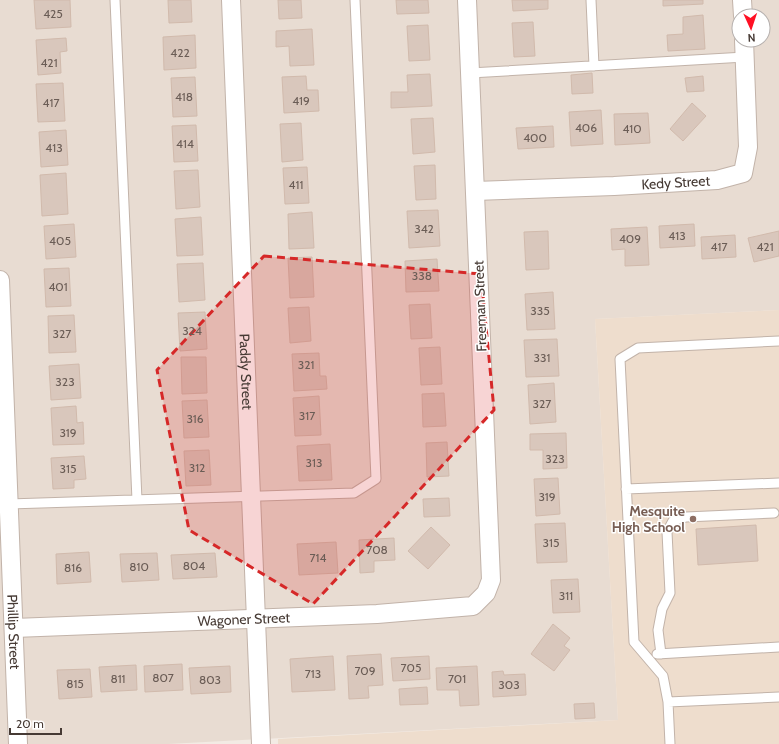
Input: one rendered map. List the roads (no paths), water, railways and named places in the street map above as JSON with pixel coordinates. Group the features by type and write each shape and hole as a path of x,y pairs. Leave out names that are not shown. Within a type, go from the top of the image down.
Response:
{"street":[{"name":"Paddy Street","path":"231,0 261,744"},
{"name":"Freeman Street","path":"467,0 492,580 486,593 473,606"},
{"name":"Kedy Street","path":"475,191 614,186 717,180 743,173 748,147 744,48"},
{"name":"Phillip Street","path":"0,280 18,744"},
{"name":"Wagoner Street","path":"14,628 378,614 473,606"}],"lane":[{"path":"115,0 137,500"},
{"path":"9,504 354,493 376,479 355,0"},
{"path":"591,0 594,66"},
{"path":"470,73 594,66 744,48"},
{"path":"670,744 668,702 663,676 634,642 620,359 638,348 779,341"},
{"path":"626,489 779,482"},
{"path":"661,654 658,630 662,609 670,592 667,532 673,521 686,517 774,513"},
{"path":"646,655 779,647"},
{"path":"668,702 779,697"}],"place":[{"name":"Mesquite High School","path":"693,519"}]}
